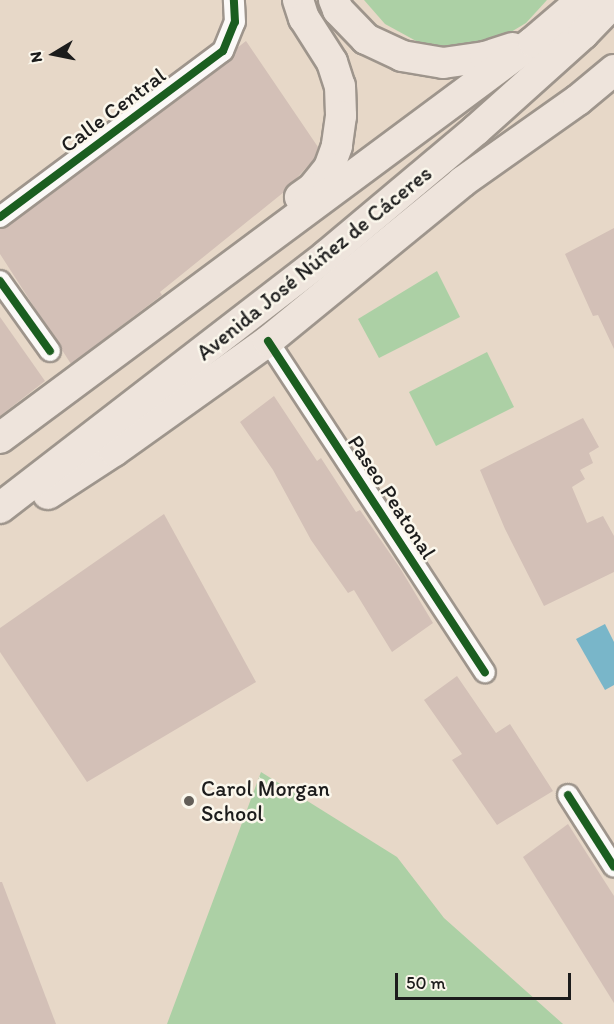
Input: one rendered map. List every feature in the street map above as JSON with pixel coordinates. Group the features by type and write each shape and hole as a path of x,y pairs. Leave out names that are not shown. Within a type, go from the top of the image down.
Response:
{"main road":[{"path":"187,299 245,237 313,188 328,168 337,146 341,116 340,86 332,62 304,18 298,0"},
{"path":"334,0 338,10 366,39 402,56 443,63 485,57 532,42"},
{"name":"Avenida José Núñez de Cáceres","path":"0,438 532,42 582,0"},
{"name":"Avenida José Núñez de Cáceres","path":"0,507 327,255 476,130 583,34 614,2"},
{"path":"0,524 114,451 268,341 462,182 578,100 614,70"}],"street":[{"name":"Calle Central","path":"0,217 223,51 235,22 234,0"},
{"path":"0,281 50,351"},
{"name":"Paseo Peatonal","path":"268,341 485,672"},
{"path":"568,795 614,867"}],"green space":[{"path":"364,0 547,0 526,23 494,42 456,48 418,42 385,24"},
{"path":"437,271 460,317 379,358 358,319"},
{"path":"487,352 514,407 436,446 409,392"},
{"path":"261,772 397,857 444,918 563,1024 167,1024"}],"water":[{"path":"605,624 614,642 614,685 605,690 576,639"}],"building":[{"path":"246,41 318,147 314,159 284,192 160,292 162,295 71,364 0,254 0,229 7,227 230,61 237,48"},
{"path":"614,228 614,349 598,315 593,316 565,254"},
{"path":"0,317 45,381 0,416"},
{"path":"274,396 317,461 321,458 356,512 360,510 400,568 433,623 392,652 354,590 348,593 311,540 273,470 240,422"},
{"path":"583,418 599,447 589,453 593,463 580,470 585,479 572,487 587,523 603,516 614,536 614,572 544,606 505,529 480,470"},
{"path":"164,514 256,682 87,782 0,652 0,628"},
{"path":"457,676 496,733 510,724 553,791 497,825 452,760 462,754 424,700"},
{"path":"568,824 614,896 614,1003 523,857"},
{"path":"0,882 2,882 56,1024 0,1024"}],"cycle path":[{"path":"0,217 223,51 235,22 234,0"},
{"path":"0,281 50,351"},
{"path":"268,341 485,672"},
{"path":"568,795 614,867"}],"place":[{"name":"Carol Morgan School","path":"189,801"}]}
